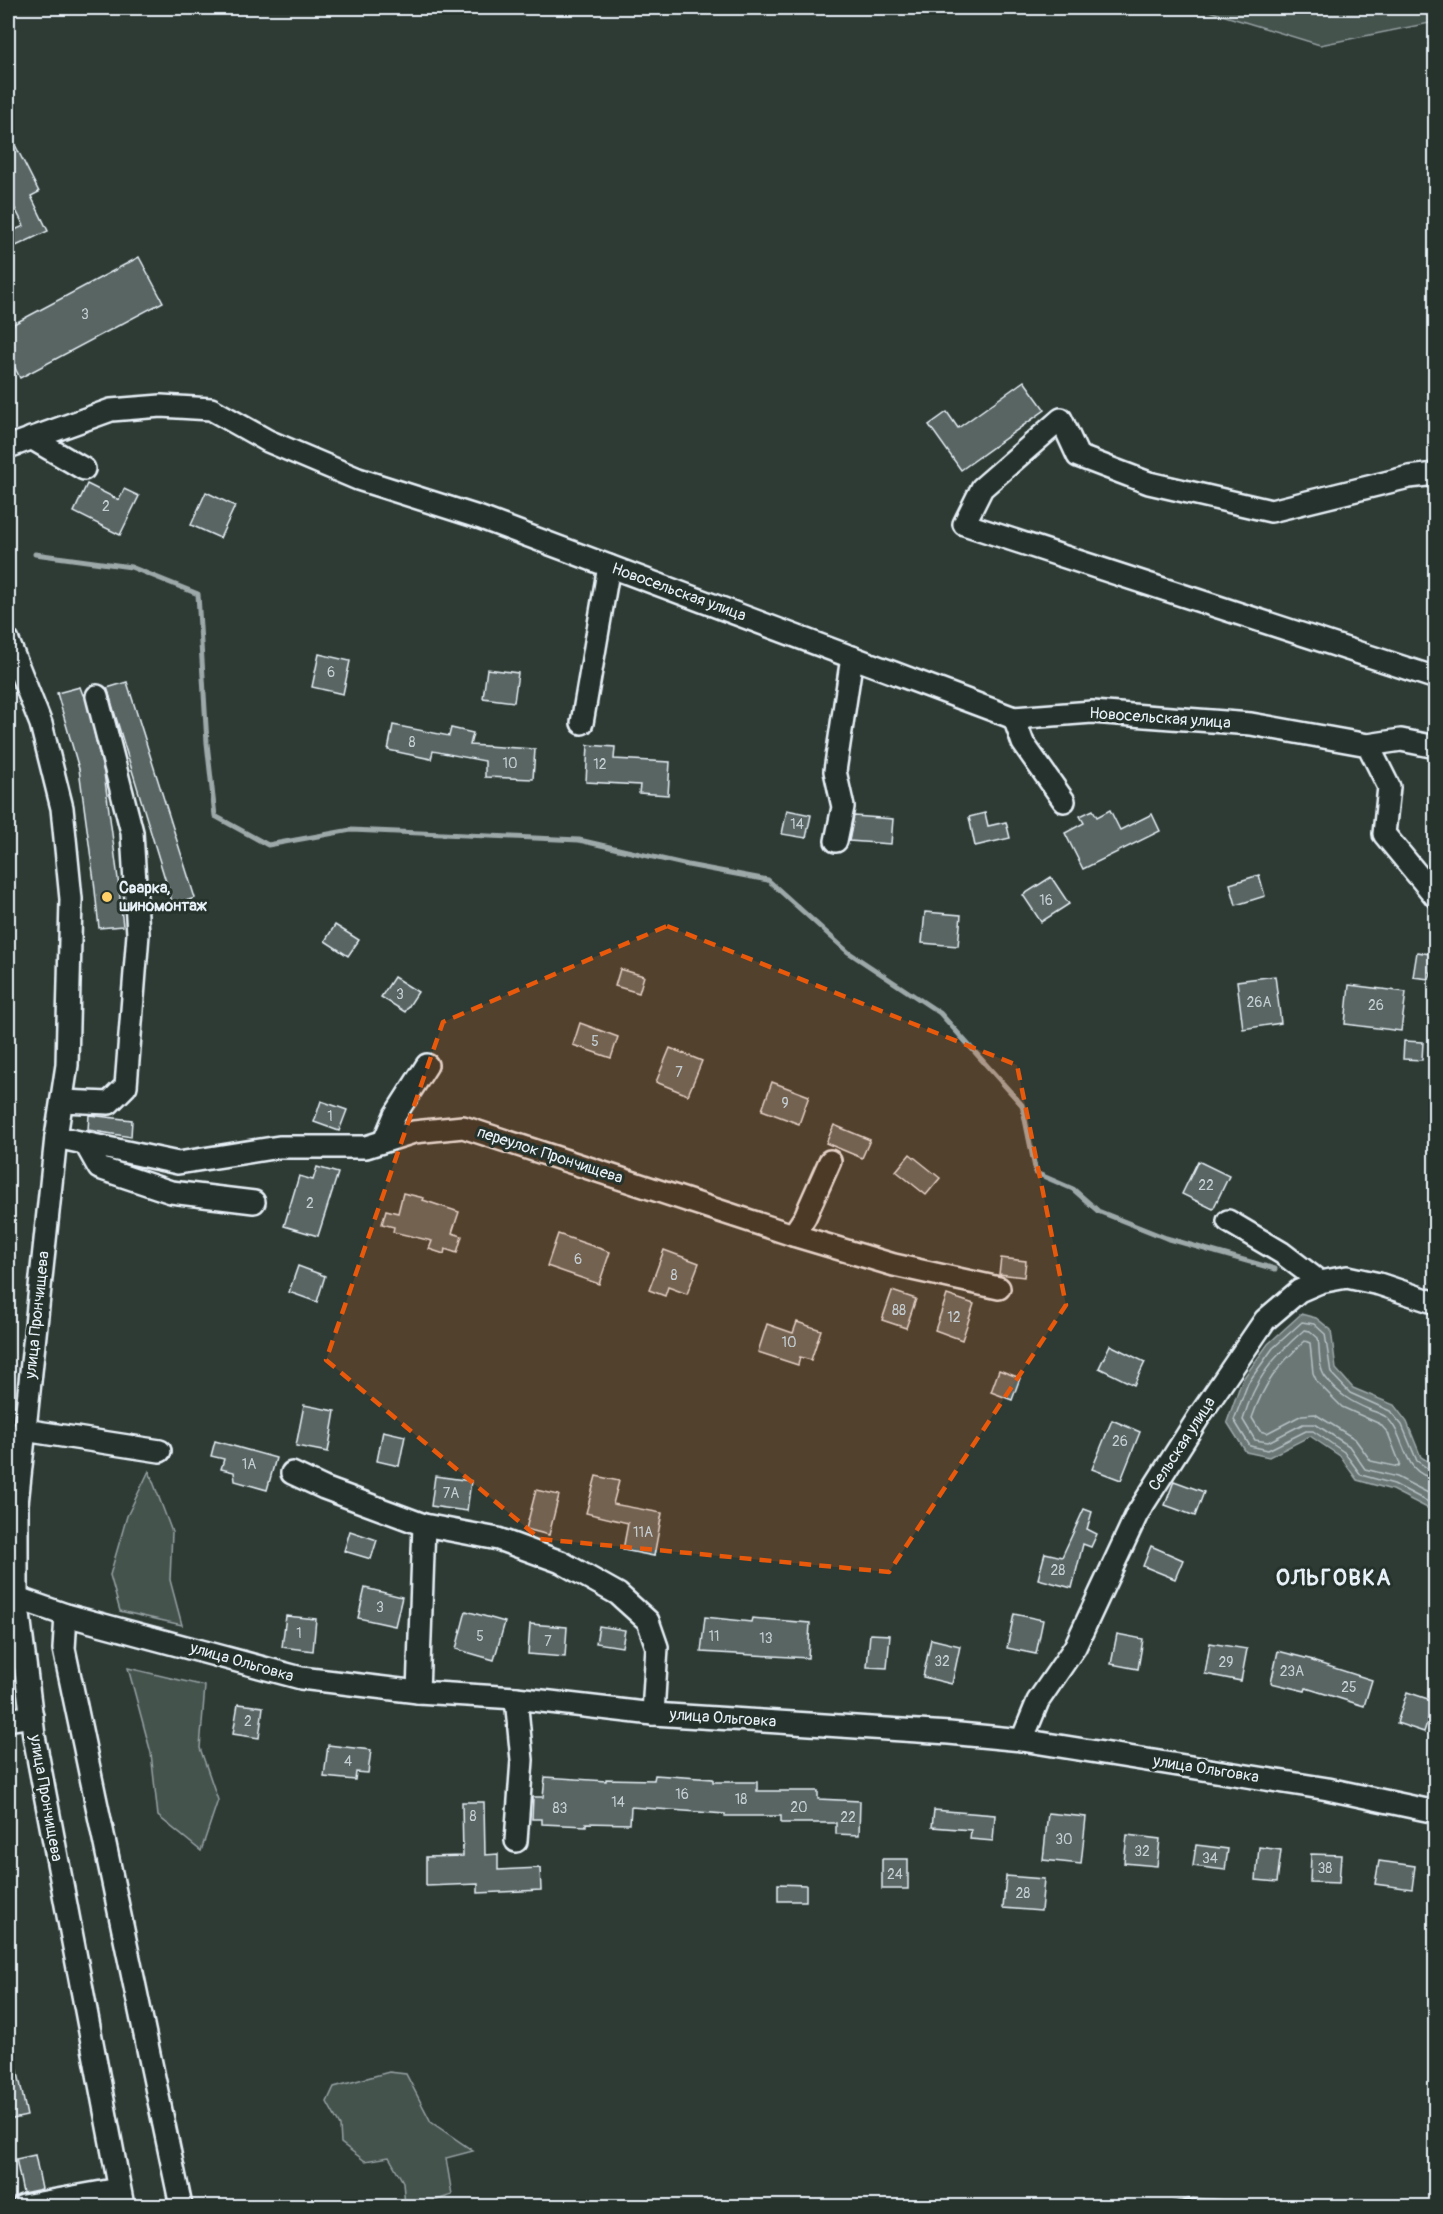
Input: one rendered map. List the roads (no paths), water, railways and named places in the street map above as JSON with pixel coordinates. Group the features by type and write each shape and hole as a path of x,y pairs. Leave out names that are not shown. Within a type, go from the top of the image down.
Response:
{"street":[{"name":"Новосельская улица","path":"8,447 111,410 161,406 211,409 268,441 358,479 481,518 1014,718 1092,712 1251,724 1368,745 1401,740 1436,747"},
{"path":"1436,474 1409,477 1271,511 1149,483 1078,456 1061,419 982,488 963,524 1436,678"},
{"path":"31,438 84,469"},
{"path":"582,723 609,566"},
{"name":"улица Прончищева","path":"8,641 41,724 62,808 71,900 67,1065 56,1137 17,1504 17,1598 32,1716 121,2198"},
{"path":"836,841 843,807 836,771 852,657"},
{"path":"62,1101 109,1103 126,1086 138,934 132,832 98,696"},
{"path":"1014,718 1023,743 1064,801"},
{"path":"1368,745 1389,787 1384,834 1436,897"},
{"path":"384,1142 395,1115 428,1065"},
{"name":"переулок Прончищева","path":"56,1137 178,1163 279,1148 366,1147 414,1132 463,1127 894,1265 999,1288"},
{"path":"84,1143 99,1168 171,1192 254,1202"},
{"path":"793,1234 805,1217 830,1161"},
{"path":"1228,1221 1282,1253 1320,1282"},
{"name":"Сельская улица","path":"1022,1740 1038,1701 1075,1647 1137,1514 1200,1415 1265,1320 1299,1291 1320,1282 1347,1277 1379,1284 1436,1303"},
{"path":"24,1430 160,1451"},
{"path":"292,1473 324,1488 424,1525 498,1539 561,1563 618,1594 648,1621 657,1647 653,1714"},
{"path":"418,1692 424,1525"},
{"name":"улица Ольговка","path":"17,1598 66,1615 301,1678 418,1692 516,1698 653,1714 949,1733 1022,1740 1328,1789 1436,1812"},
{"path":"66,1615 64,1649 181,2206"},
{"path":"516,1698 522,1760 516,1841"},
{"path":"8,1720 32,1716"},
{"path":"22,2206 121,2198"}],"water":[{"path":"1301,1314 1316,1318 1331,1330 1336,1369 1353,1388 1394,1405 1407,1422 1421,1457 1435,1466 1435,1512 1392,1490 1357,1480 1340,1456 1310,1436 1269,1457 1246,1452 1227,1422 1242,1380 1268,1344"}],"waterway":[{"path":"35,554 131,567 198,594 207,743 215,816 268,845 351,830 579,840 688,865 768,880 848,952 940,1013 1022,1105 1036,1173 1073,1189 1098,1211 1166,1238 1275,1269"}],"railway":[{"path":"1169,2206 1193,2201 1296,2206"}],"place":[{"name":"Сварка, шиномонтаж","path":"107,897"}],"district":[{"name":"ОЛЬГОВКА","path":"1334,1578"}]}
